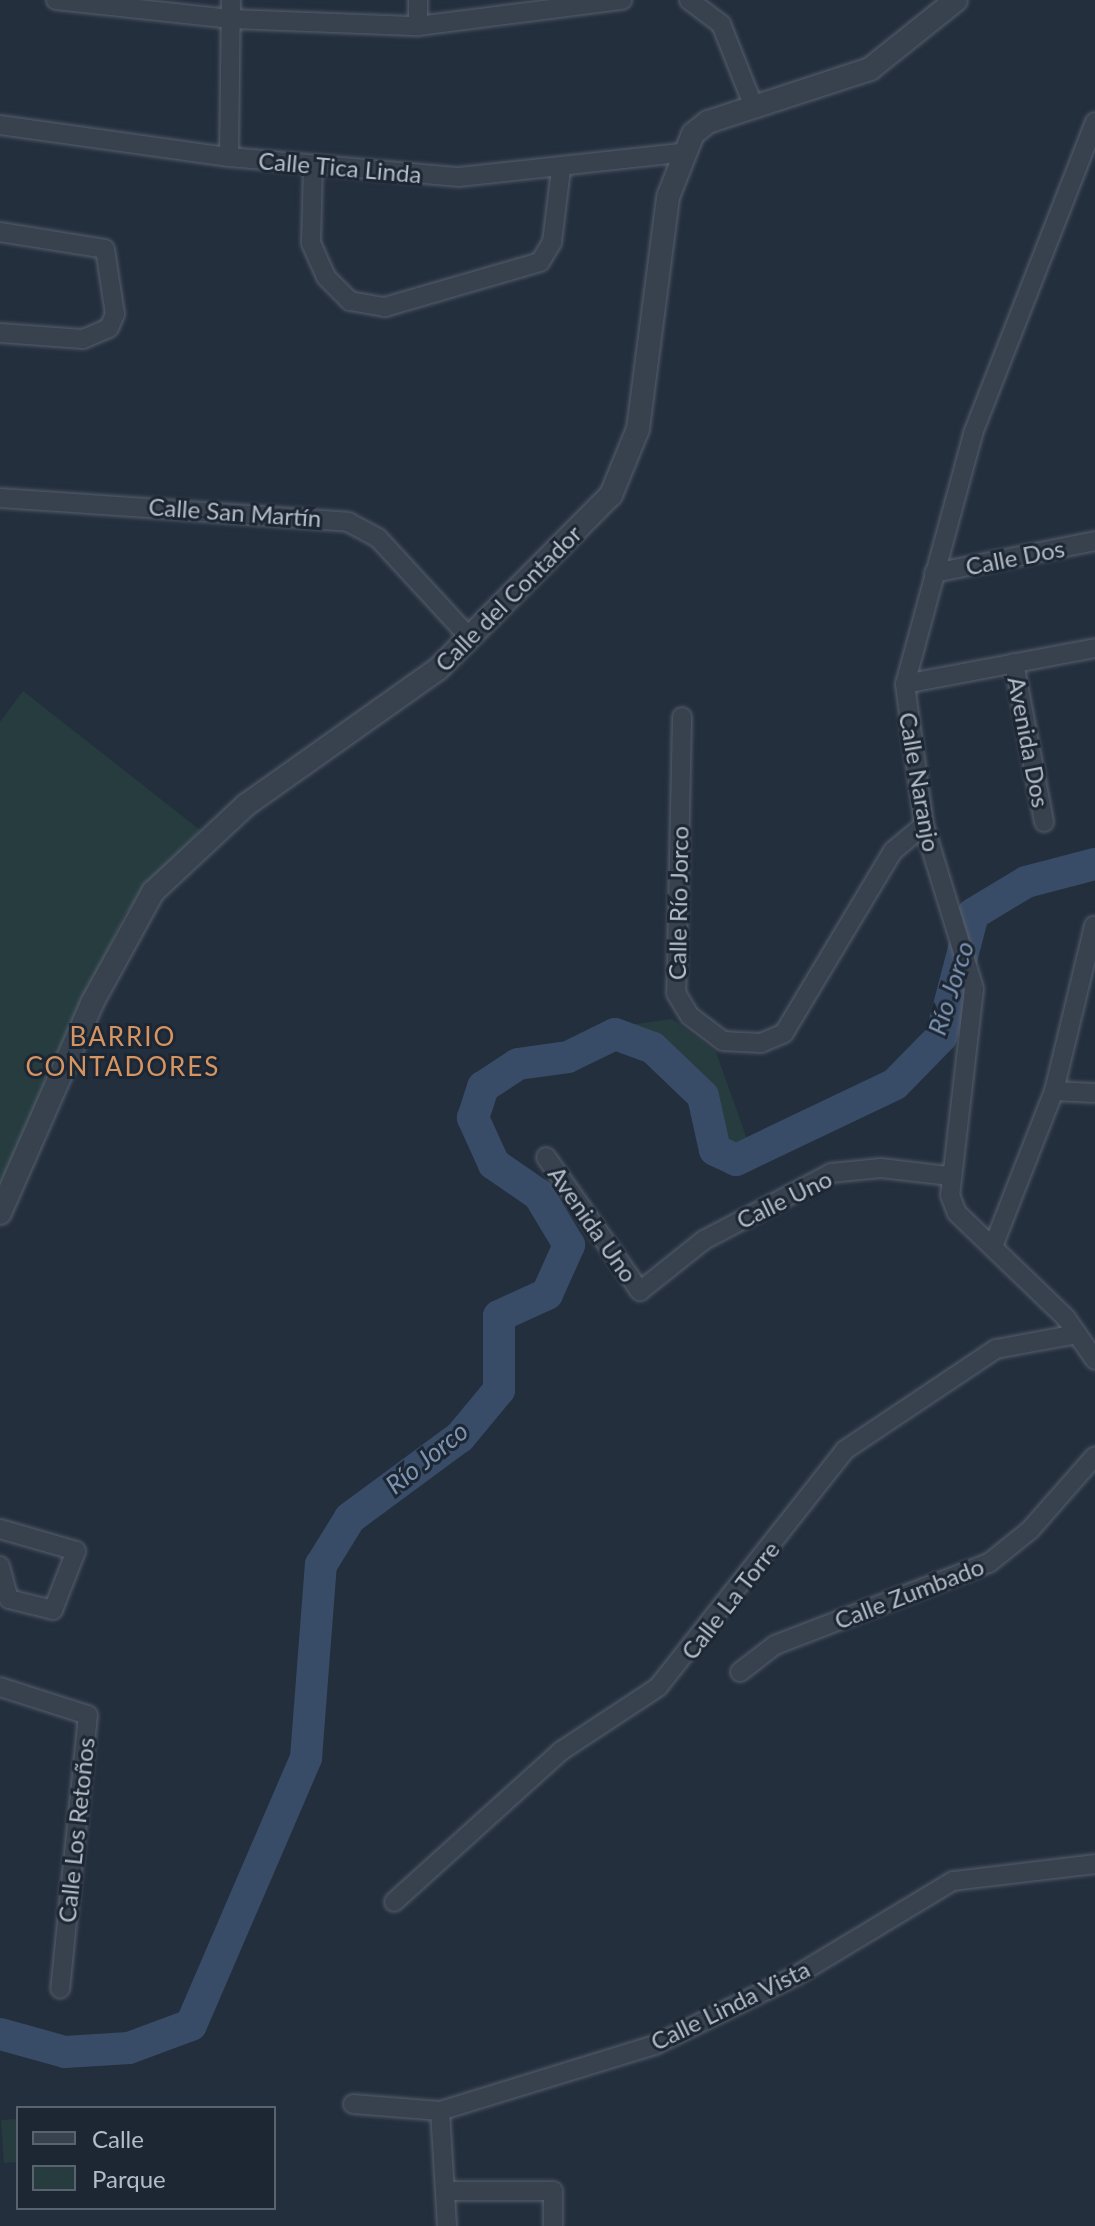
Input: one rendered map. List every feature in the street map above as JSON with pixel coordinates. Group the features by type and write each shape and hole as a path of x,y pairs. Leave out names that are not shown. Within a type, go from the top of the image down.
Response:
{"street":[{"path":"56,0 232,10 418,26 622,0"},
{"path":"418,0 418,26"},
{"path":"689,0 721,24 753,105"},
{"name":"Calle del Contador","path":"0,1213 92,1003 153,892 246,805 438,669 611,495 638,429 668,197 681,153 708,122 870,69 956,0"},
{"path":"229,157 232,10"},
{"name":"Calle Naranjo","path":"1095,122 1007,335 934,573 905,684 924,825 947,909 974,989 975,1021 948,1176 957,1213 994,1244 1077,1334 1095,1360"},
{"name":"Calle Tica Linda","path":"0,125 229,157 459,177 561,170 681,153"},
{"path":"313,166 311,243 326,277 350,301 385,307 540,262 552,242 561,170"},
{"path":"0,232 105,249 115,314 109,328 83,339 0,333"},
{"name":"Calle San Martín","path":"0,498 348,522 378,538 470,638"},
{"name":"Calle Dos","path":"934,573 1095,541"},
{"path":"905,684 1095,648"},
{"name":"Avenida Dos","path":"1014,663 1044,822"},
{"name":"Calle Río Jorco","path":"682,717 676,993 690,1016 723,1041 761,1043 784,1033 893,851 924,825"},
{"path":"994,1244 1054,1091 1094,926"},
{"path":"1054,1091 1095,1093"},
{"name":"Avenida Uno","path":"546,1157 640,1291"},
{"name":"Calle Uno","path":"640,1291 704,1240 831,1173 881,1168 948,1176"},
{"name":"Calle La Torre","path":"394,1902 561,1751 667,1678 845,1450 996,1349 1077,1334"},
{"name":"Calle Zumbado","path":"740,1672 775,1645 989,1563 1030,1530 1095,1456"},
{"path":"0,1529 76,1551 53,1610 4,1603 0,1566"},
{"name":"Calle Los Retoños","path":"0,1687 88,1715 60,1989"},
{"name":"Calle Linda Vista","path":"353,2104 440,2111 655,2045 797,1975 953,1881 1095,1864"},
{"path":"440,2111 447,2226"},
{"path":"446,2191 553,2191 553,2226"}],"green space":[{"path":"23,691 200,830 124,915 0,1185 0,722"},
{"path":"672,1019 716,1052 748,1142 720,1143 710,1093 655,1042 615,1027"},
{"path":"16,2119 16,2162 4,2163 1,2120"}],"waterway":[{"name":"Río Jorco","path":"0,2034 65,2052 129,2048 191,2025 306,1758 321,1565 350,1518 460,1437 499,1390 499,1316 547,1294 569,1245 539,1195 494,1164 473,1118 483,1087 518,1064 568,1057 615,1034 653,1048 703,1096 715,1150 736,1160 895,1084 941,1037 973,914 1026,882 1095,864"}],"district":[{"name":"BARRIO CONTADORES","path":"123,1052"}]}
